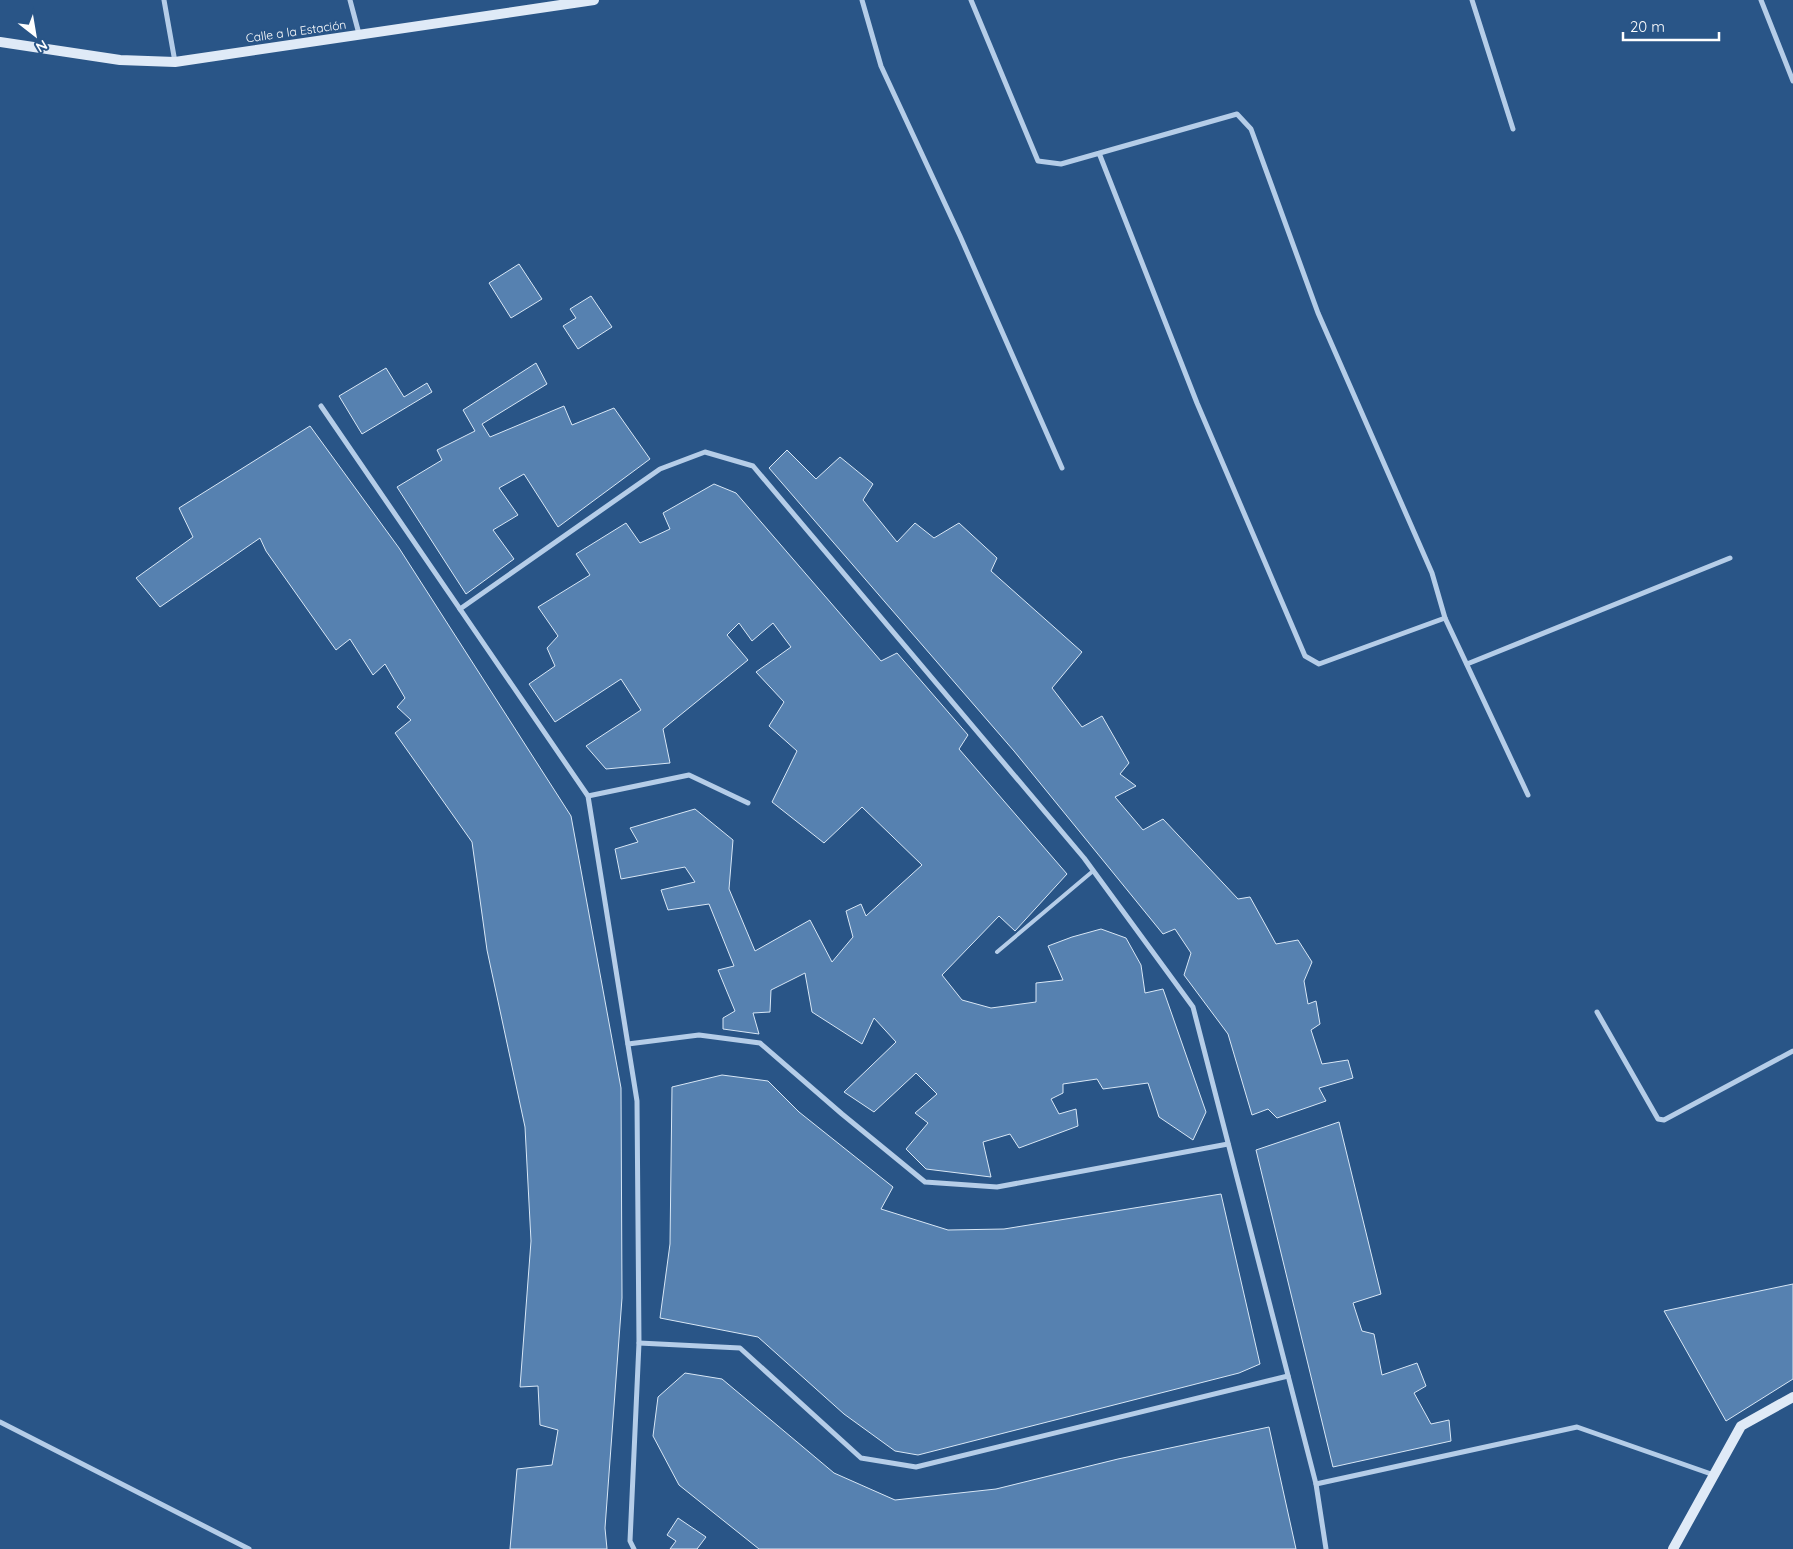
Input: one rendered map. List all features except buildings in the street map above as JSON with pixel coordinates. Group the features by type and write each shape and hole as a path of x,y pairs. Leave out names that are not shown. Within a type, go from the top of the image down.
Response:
{"street":[{"path":"164,0 175,62"},
{"path":"350,0 359,34"},
{"name":"Calle a la Estación","path":"0,42 120,60 175,62 550,3 594,0"},
{"path":"862,0 881,66 960,236 1062,468"},
{"path":"971,0 1038,161 1061,164 1237,114 1251,129 1318,313 1432,573 1445,618 1528,795"},
{"path":"1472,0 1513,129"},
{"path":"1761,0 1793,81"},
{"path":"1099,153 1197,403 1304,656 1319,664 1445,618"},
{"path":"321,406 588,796 637,1101 639,1344 630,1541 634,1549"},
{"path":"460,609 660,469 705,452 753,466 1093,871 1193,1007 1316,1484 1326,1549"},
{"path":"1467,664 1730,558"},
{"path":"588,796 689,776 748,803"},
{"path":"1597,1012 1658,1119 1671,1118 1793,1051"},
{"path":"628,1044 699,1035 760,1044 925,1182 996,1187 1228,1144"},
{"path":"639,1344 740,1348 861,1458 916,1466 1288,1376"},
{"path":"1673,1549 1741,1426 1793,1397"},
{"path":"0,1422 249,1549"},
{"path":"1316,1484 1576,1427 1714,1475"}],"lane":[{"path":"997,952 1093,871"}]}
